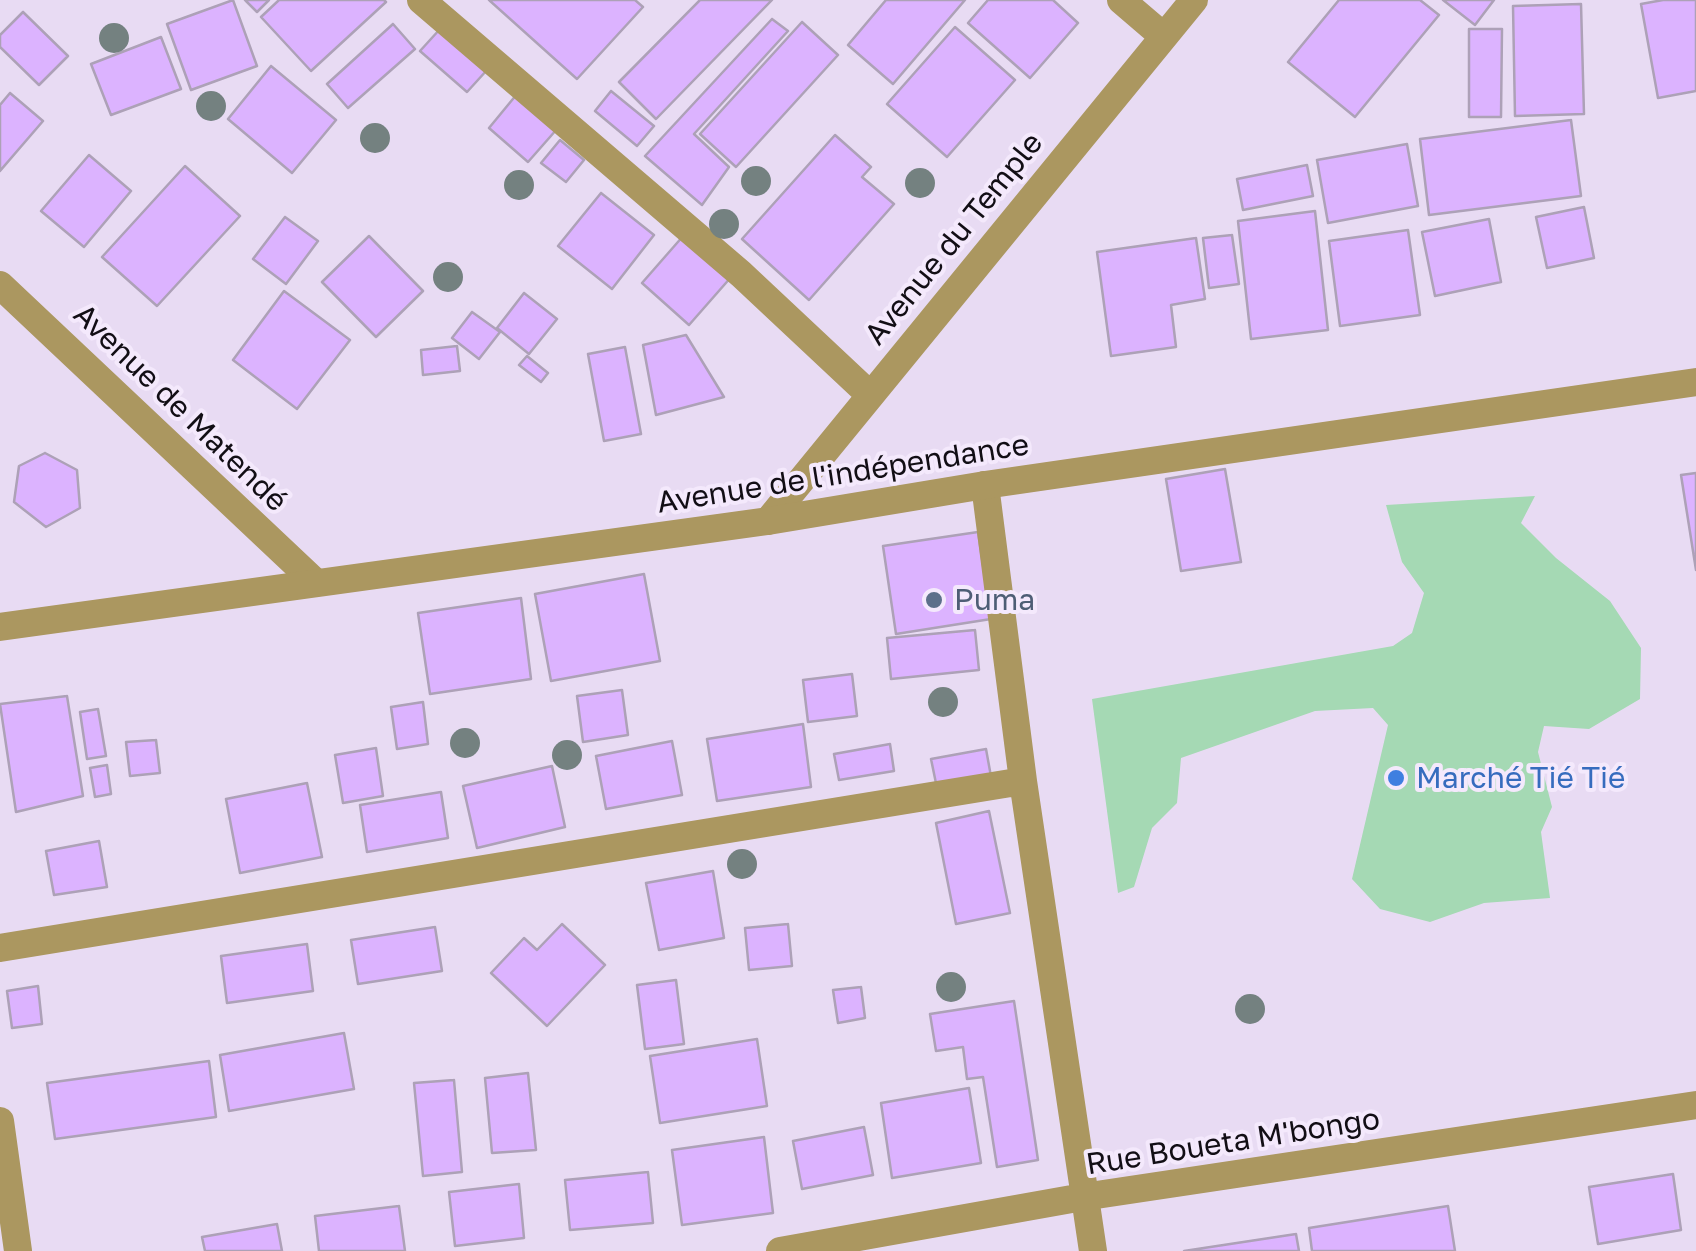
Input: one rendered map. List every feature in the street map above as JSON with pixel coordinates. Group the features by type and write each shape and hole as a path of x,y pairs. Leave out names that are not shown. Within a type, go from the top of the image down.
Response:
{"street":[{"path":"422,0 741,274 869,394"},
{"path":"1121,0 1163,36"},
{"name":"Avenue du Temple","path":"768,521 1194,0"},
{"name":"Avenue de Matendé","path":"0,285 314,581"},
{"name":"Avenue de l'indépendance","path":"0,626 768,521 984,485 1696,382"},
{"path":"984,485 1023,781 1094,1251"},
{"path":"0,948 1023,781"},
{"name":"Rue Boueta M'bongo","path":"780,1251 1083,1197 1696,1105"},
{"path":"0,1121 18,1251"}],"green space":[{"path":"1535,496 1521,523 1556,558 1610,601 1641,648 1640,699 1589,729 1544,726 1538,752 1552,807 1541,832 1550,898 1484,903 1430,922 1380,909 1352,879 1388,725 1373,708 1315,711 1181,758 1177,803 1152,828 1134,887 1118,893 1092,699 1393,646 1412,633 1424,593 1402,562 1386,505"}],"building":[{"path":"233,0 257,66 191,90 167,24"},
{"path":"245,0 269,0 257,12"},
{"path":"279,0 386,2 311,71 261,17"},
{"path":"489,0 635,0 643,7 577,79"},
{"path":"700,0 772,0 656,119 619,82"},
{"path":"886,0 965,0 893,84 848,45"},
{"path":"988,0 1053,0 1078,23 1030,78 968,23"},
{"path":"1339,0 1420,0 1439,15 1355,117 1288,62"},
{"path":"1443,0 1494,0 1475,25"},
{"path":"1696,0 1696,91 1658,98 1641,4"},
{"path":"1581,4 1584,114 1515,116 1513,6"},
{"path":"23,12 68,56 39,85 0,47 0,35"},
{"path":"772,19 788,31 694,134 729,167 702,205 645,156"},
{"path":"802,22 838,55 736,167 700,134"},
{"path":"393,24 415,49 348,108 327,84"},
{"path":"955,27 1015,80 947,157 887,104"},
{"path":"440,29 487,70 467,92 420,51"},
{"path":"1469,29 1502,29 1501,117 1469,117"},
{"path":"161,37 181,89 111,115 91,64"},
{"path":"271,66 336,120 292,173 228,119"},
{"path":"611,91 654,126 637,146 595,111"},
{"path":"10,93 43,121 0,171 0,105"},
{"path":"517,94 557,129 528,162 489,128"},
{"path":"1571,120 1581,196 1429,215 1420,139"},
{"path":"835,135 871,167 862,177 894,204 809,300 742,239"},
{"path":"560,140 584,160 566,182 541,163"},
{"path":"1407,144 1418,206 1328,223 1317,160"},
{"path":"89,155 131,191 84,247 41,211"},
{"path":"1307,165 1313,196 1243,210 1237,179"},
{"path":"185,166 240,216 157,306 102,257"},
{"path":"601,193 654,235 612,289 558,246"},
{"path":"1584,207 1594,258 1547,268 1536,217"},
{"path":"1315,211 1328,330 1251,339 1238,221"},
{"path":"285,217 318,241 286,284 253,259"},
{"path":"1489,219 1501,282 1435,296 1422,232"},
{"path":"1408,230 1420,315 1340,326 1329,241"},
{"path":"684,235 732,276 689,325 642,283"},
{"path":"1232,235 1239,284 1209,288 1203,238"},
{"path":"369,236 423,291 376,337 322,282"},
{"path":"1196,238 1205,299 1171,305 1176,347 1111,356 1097,252"},
{"path":"284,291 350,340 297,409 233,360"},
{"path":"524,293 557,319 529,354 497,328"},
{"path":"472,312 500,332 479,359 452,338"},
{"path":"686,335 724,397 656,415 643,345"},
{"path":"457,346 460,371 423,375 421,350"},
{"path":"625,347 641,434 604,441 588,354"},
{"path":"527,356 548,373 541,382 519,365"},
{"path":"45,453 77,470 80,508 46,527 14,502 19,466"},
{"path":"1225,469 1241,562 1181,571 1166,479"},
{"path":"1696,473 1696,570 1681,475"},
{"path":"978,532 991,619 896,634 883,546"},
{"path":"644,574 660,661 551,681 535,594"},
{"path":"521,598 531,679 430,694 418,613"},
{"path":"975,630 979,670 891,679 887,638"},
{"path":"852,674 857,716 808,722 803,680"},
{"path":"622,690 628,735 583,742 577,696"},
{"path":"67,696 83,796 16,812 0,704"},
{"path":"423,702 428,744 397,749 391,707"},
{"path":"98,709 106,756 87,759 80,712"},
{"path":"803,724 811,787 717,801 707,739"},
{"path":"156,740 160,773 130,776 126,742"},
{"path":"672,741 682,795 606,809 596,756"},
{"path":"890,744 894,771 839,780 834,754"},
{"path":"376,748 383,796 343,803 335,755"},
{"path":"986,749 992,782 938,793 931,759"},
{"path":"107,765 111,794 95,797 90,768"},
{"path":"552,766 565,827 477,848 463,786"},
{"path":"307,783 322,857 240,873 226,799"},
{"path":"441,792 448,838 367,852 360,805"},
{"path":"989,811 1010,913 956,924 936,823"},
{"path":"99,841 107,887 54,895 46,851"},
{"path":"713,871 724,938 659,950 646,883"},
{"path":"562,924 605,965 547,1026 491,973 524,938 537,950"},
{"path":"788,924 792,966 749,970 745,928"},
{"path":"435,927 442,971 358,984 351,940"},
{"path":"307,944 313,991 227,1003 221,956"},
{"path":"676,980 684,1044 645,1049 637,985"},
{"path":"38,986 42,1024 12,1028 7,991"},
{"path":"861,987 865,1018 838,1023 833,990"},
{"path":"1014,1001 1038,1160 997,1167 983,1077 967,1079 963,1047 936,1051 930,1014"},
{"path":"344,1033 354,1089 229,1111 220,1055"},
{"path":"757,1039 767,1106 660,1123 650,1056"},
{"path":"209,1061 216,1117 55,1139 47,1083"},
{"path":"528,1073 536,1150 492,1153 485,1078"},
{"path":"454,1080 462,1172 423,1176 414,1083"},
{"path":"969,1088 981,1163 892,1178 881,1103"},
{"path":"864,1127 873,1175 802,1189 793,1141"},
{"path":"764,1137 773,1213 682,1225 672,1150"},
{"path":"648,1172 653,1223 570,1230 565,1180"},
{"path":"1673,1174 1681,1230 1598,1244 1589,1187"},
{"path":"519,1184 524,1238 455,1246 449,1192"},
{"path":"399,1206 405,1251 319,1251 315,1216"},
{"path":"1448,1206 1455,1251 1312,1251 1309,1228"},
{"path":"277,1224 282,1251 205,1251 202,1237"},
{"path":"1296,1234 1299,1251 1184,1251"}],"place":[{"name":"Puma","path":"934,600"},
{"name":"Marché Tié Tié","path":"1396,778"}]}
